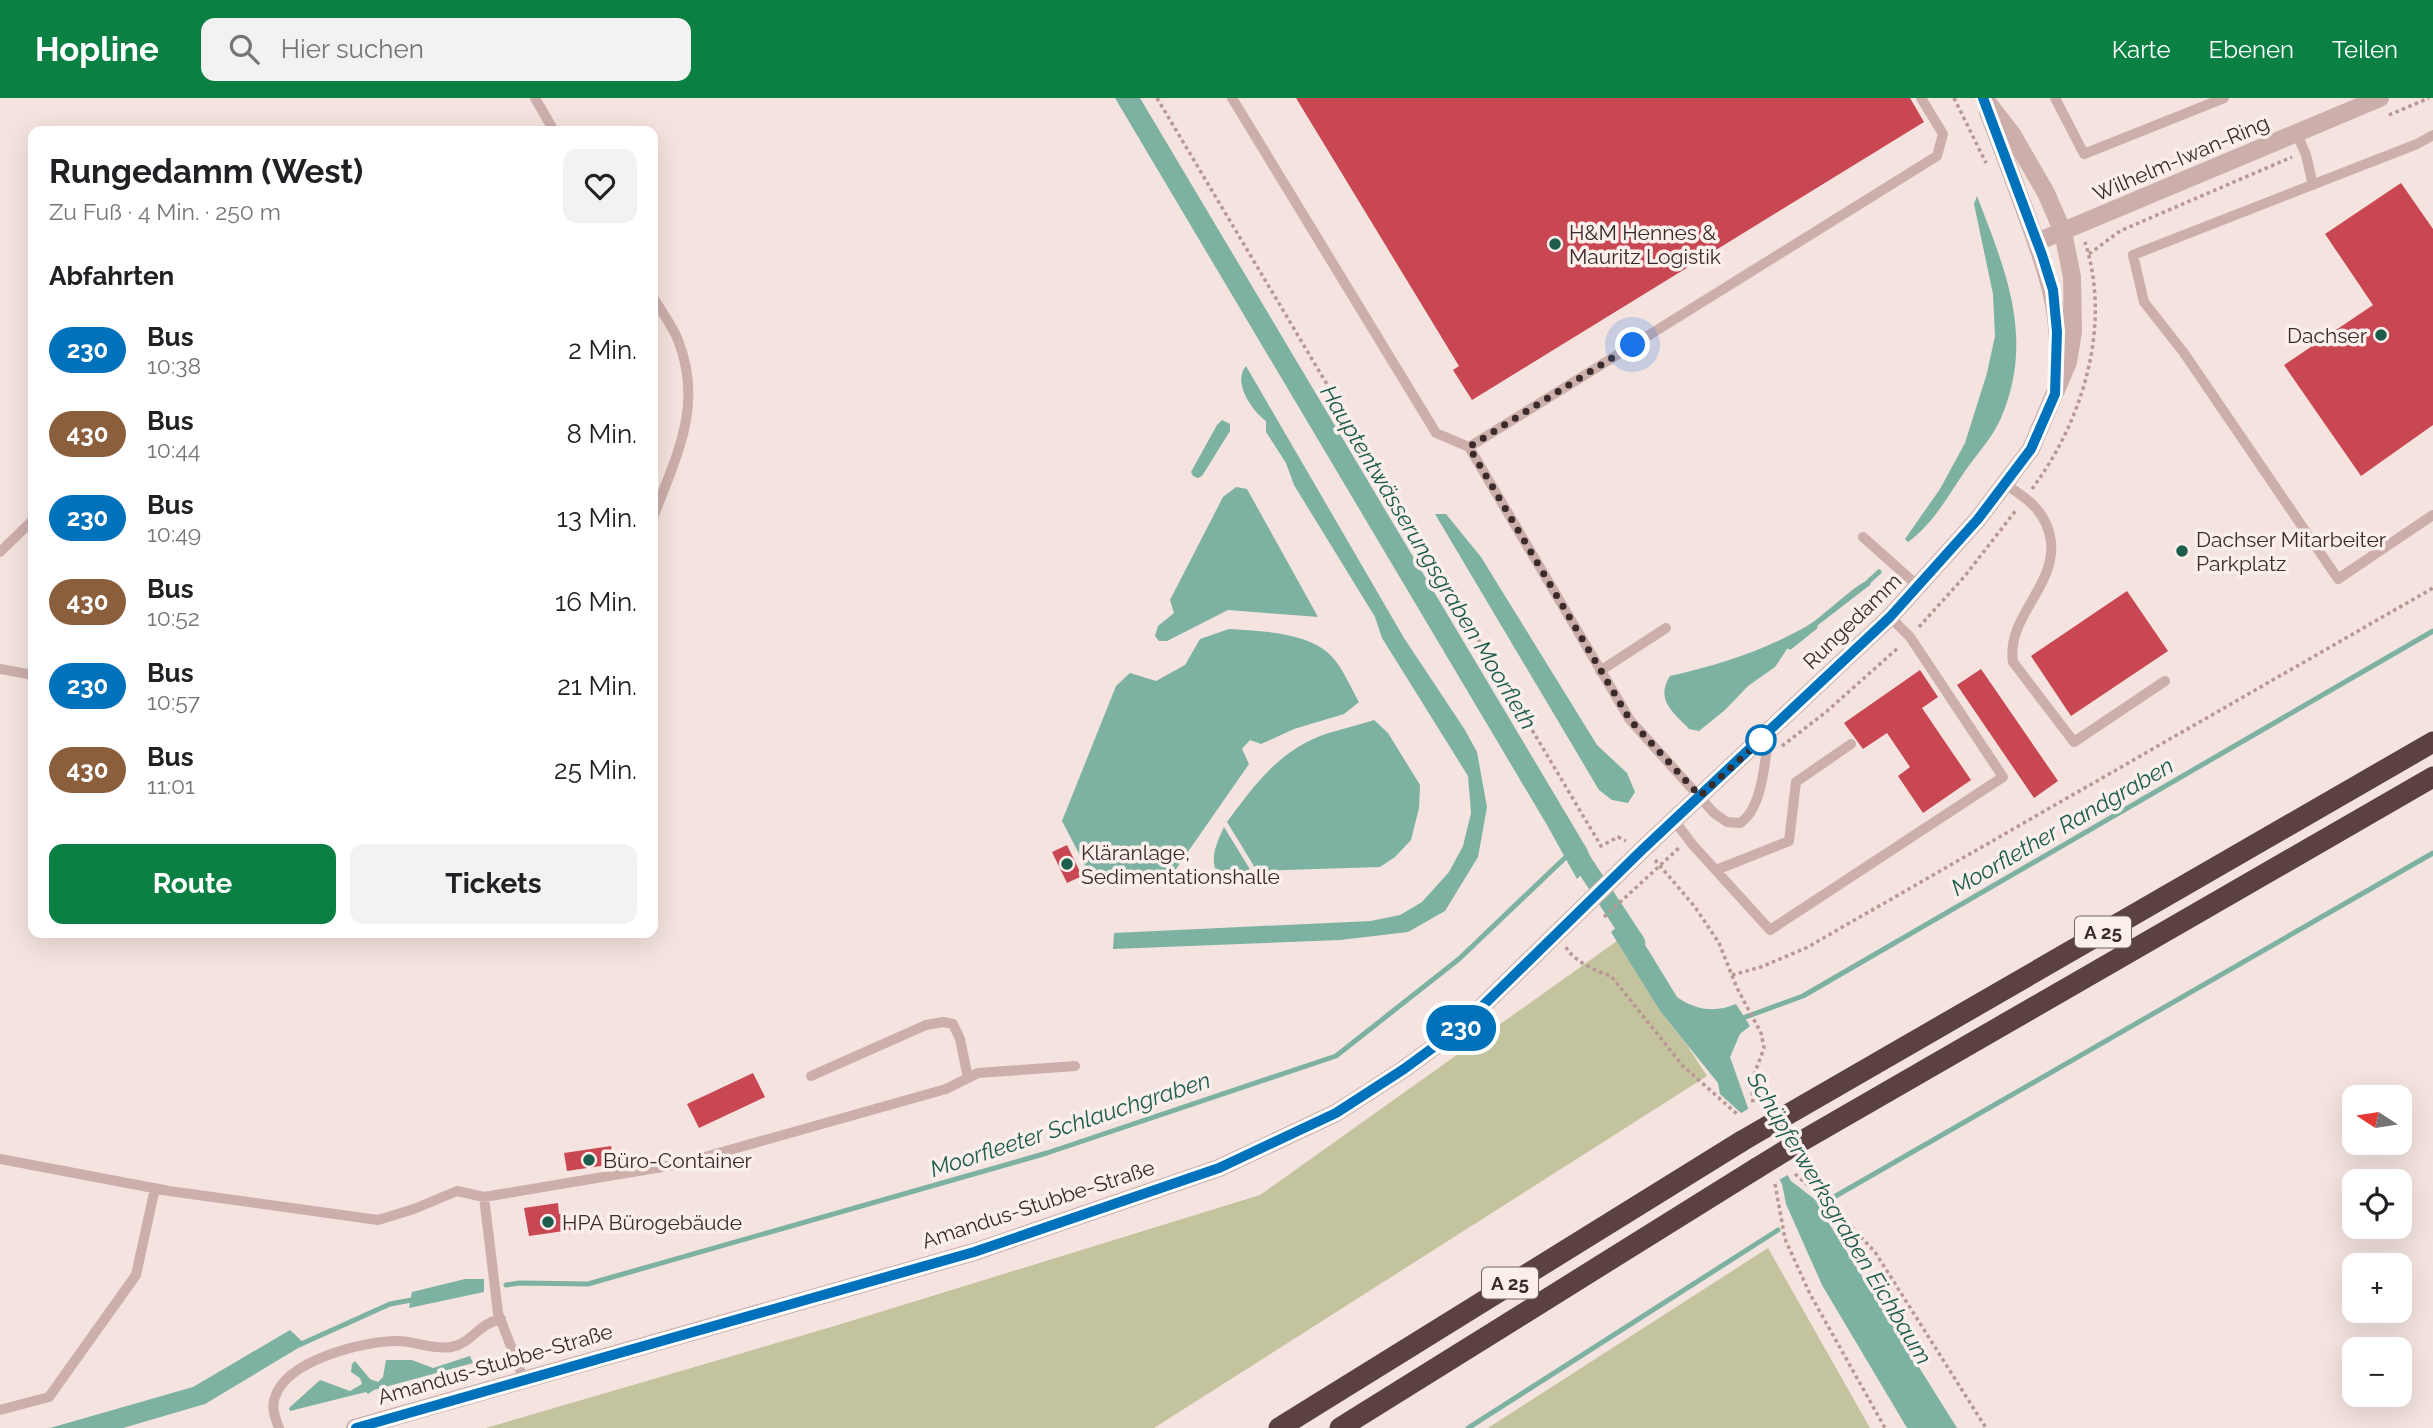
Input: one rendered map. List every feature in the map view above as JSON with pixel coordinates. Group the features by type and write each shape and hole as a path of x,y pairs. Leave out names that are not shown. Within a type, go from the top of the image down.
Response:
{"highway":[{"name":"A 25","path":"1279,1428 1742,1141 2433,742"},
{"name":"A 25","path":"1340,1428 1788,1149 2433,777"}],"street":[{"name":"Rungedamm","path":"1643,849 1890,617 2006,485 2031,449 2068,362 2073,332 2072,277 2063,232 2035,172 2012,134 1984,98"},
{"name":"Rungedamm","path":"1984,98 2053,290 2057,332 2055,394"},
{"name":"Wilhelm-Iwan-Ring","path":"2037,242 2380,98"},
{"name":"Amandus-Stubbe-Straße","path":"355,1428 974,1252 1219,1168 1336,1113 1404,1069 1461,1027 1643,849"}],"lane":[{"path":"535,98 551,126"},
{"path":"1232,98 1436,433 1469,447 1630,720 1723,820 1731,823 1743,821 1750,815 1758,797 1769,733"},
{"path":"1469,447 1937,156 1942,134 1921,98"},
{"path":"2055,98 2084,153 2224,98"},
{"path":"2297,134 2305,152 2313,185"},
{"path":"2433,135 2417,144 2133,255 2144,302 2184,353 2338,579 2433,515"},
{"path":"658,306 677,338 690,394 685,432 658,505"},
{"path":"2006,485 2026,497 2039,511 2049,531 2052,554 2045,580 2015,632 2011,647 2013,662 2074,742 2165,681"},
{"path":"0,552 28,525"},
{"path":"1863,537 1919,587"},
{"path":"1674,820 1770,930 2003,777 1910,637 1890,617"},
{"path":"1600,671 1666,628"},
{"path":"0,669 28,674"},
{"path":"1716,870 1789,841 1796,782 1851,744"},
{"path":"811,1076 926,1025 943,1022 953,1024 960,1039 968,1078"},
{"path":"0,1159 155,1188 378,1220 457,1191 484,1197 680,1164 946,1089 978,1073 1076,1066"},
{"path":"0,1410 49,1397 136,1275 155,1188"},
{"path":"484,1197 498,1306 524,1380"},
{"path":"279,1428 273,1411 274,1397 281,1384 310,1362 366,1345 398,1341 444,1348 457,1346 470,1339 487,1322 501,1319"}],"path":[{"path":"1157,98 1601,846 1618,837 1643,849 1660,865 1719,943 1737,988 1761,1033 1764,1048 1751,1083 1753,1103"},
{"path":"2379,120 2429,98"},
{"path":"2089,254 2120,232 2305,152"},
{"path":"1765,760 1826,712 1910,637 1964,577 2026,497 2064,437 2081,394 2095,324 2093,279 2080,226"},
{"path":"1732,975 1761,967 1806,948 2433,588"},
{"path":"1604,917 1688,839"},
{"path":"1559,932 1568,952 1595,970 1611,976 1683,1066 1737,1114"},
{"path":"1794,1174 1836,1210 1875,1252 1986,1428"},
{"path":"1775,1184 1785,1239 1810,1294 1885,1428"}],"shaded area":[{"path":"1115,98 1140,98 1587,849 1593,863 1577,879 1547,825"},
{"path":"1977,196 1998,252 2013,306 2016,360 2011,389 1998,425 1989,439 1933,518 1908,542 1905,539 1940,489 1965,443 1987,373 1995,336 1993,294 1974,204"},
{"path":"1246,366 1404,638 1477,752 1487,807 1478,857 1445,911 1408,932 1340,940 1113,949 1114,933 1371,921 1400,915 1422,902 1449,872 1463,846 1471,813 1468,776 1382,638 1375,617 1294,485 1286,463 1266,432 1266,421 1255,410 1242,388 1242,373"},
{"path":"1222,420 1230,424 1230,431 1202,476 1193,476 1191,472"},
{"path":"1236,487 1247,489 1318,617 1228,610 1167,641 1159,641 1155,636 1158,626 1174,613 1170,600 1223,497"},
{"path":"1435,514 1446,514 1481,557 1597,745 1627,773 1635,792 1628,803 1612,800 1599,790"},
{"path":"1872,579 1870,585 1787,649 1775,667 1748,686 1725,710 1699,731 1689,729 1668,705 1664,692 1670,676 1740,656 1774,643 1807,626"},
{"path":"1229,629 1285,635 1313,643 1334,659 1359,702 1344,714 1294,729 1261,744 1250,740 1242,749 1249,764 1176,869 1151,875 1097,877 1088,871 1062,821 1116,686 1130,673 1156,681 1185,665 1200,639"},
{"path":"1374,720 1388,733 1420,785 1419,808 1411,840 1395,857 1380,867 1257,871 1227,822 1244,799 1272,767 1294,749 1322,735"},
{"path":"1224,827 1251,871 1226,873 1215,868 1217,842"},
{"path":"1628,917 1677,997 1705,1009 1720,1009 1736,1004 1750,1026 1740,1034 1730,1057 1748,1108 1791,1181 1817,1201 1957,1428 1907,1428 1822,1285 1786,1204 1782,1184 1741,1113 1720,1094 1718,1083 1660,1011 1611,932"},
{"path":"1617,941 1660,1011 1707,1076 1154,1428 486,1428 838,1325 1260,1195"},
{"path":"1768,1248 1870,1428 1488,1428"},
{"path":"465,1279 484,1279 484,1292 409,1308 412,1292"},
{"path":"290,1330 305,1344 205,1404 123,1428 50,1428 193,1387"},
{"path":"470,1356 473,1363 374,1390 368,1394 366,1392 290,1411 289,1408 320,1380 350,1391 362,1384 360,1378 351,1372 355,1361 370,1379 378,1382 383,1377 386,1360 412,1360 433,1368"}],"pier":[{"path":"1751,1107 1791,1173 1777,1181 1738,1115"}],"building":[{"name":"H&M Hennes & Mauritz Logistik","path":"1296,98 1910,98 1924,122 1472,400 1453,370 1459,366"},
{"name":"Dachser","path":"2401,183 2433,229 2433,425 2361,476 2284,365 2373,305 2325,234"},
{"path":"2127,591 2168,651 2071,716 2031,656"},
{"path":"1981,669 2058,781 2034,798 1957,685"},
{"path":"1920,670 1938,697 1922,708 1971,780 1923,813 1898,776 1910,767 1887,733 1863,749 1844,723"},
{"name":"Kläranlage, Sedimentationshalle","path":"1067,845 1082,876 1067,883 1052,852"},
{"path":"753,1073 765,1097 699,1128 687,1104"},
{"name":"Büro-Container","path":"611,1146 614,1164 567,1171 564,1153"},
{"name":"HPA Bürogebäude","path":"558,1203 559,1214 568,1213 571,1230 529,1236 524,1208"}],"waterway":[{"path":"1868,582 1879,572"},
{"path":"1790,647 1815,627"},
{"name":"Moorflether Randgraben","path":"1740,1019 1803,996 2433,631"},
{"name":"Hauptentwässerungsgraben Moorfleth","path":"1574,849 1636,943"},
{"name":"Schüpferwerksgraben Eichbaum","path":"1834,1197 2433,853"},
{"name":"Moorfleeter Schlauchgraben","path":"506,1285 588,1284 1047,1153 1336,1056 1459,959 1569,854"},
{"path":"1468,1428 1778,1230"},
{"name":"Moorfleeter Schlauchgraben","path":"299,1345 390,1304 417,1299"}],"bus line":[{"name":"230","path":"356,1428 974,1252 1219,1168 1336,1113 1404,1069 1461,1027 1643,849 1890,617 1978,519 2031,449 2055,394 2058,361 2053,290 1983,98"}],"place":[{"name":"H&M Hennes & Mauritz Logistik","path":"1555,244"},
{"name":"Dachser","path":"2381,335"},
{"name":"Dachser Mitarbeiter Parkplatz","path":"2182,551"},
{"name":"Kläranlage, Sedimentationshalle","path":"1067,864"},
{"name":"Büro-Container","path":"589,1160"},
{"name":"HPA Bürogebäude","path":"548,1222"}],"route":[{"path":"1633,345 1469,447 1630,720 1700,796 1761,740"}]}
